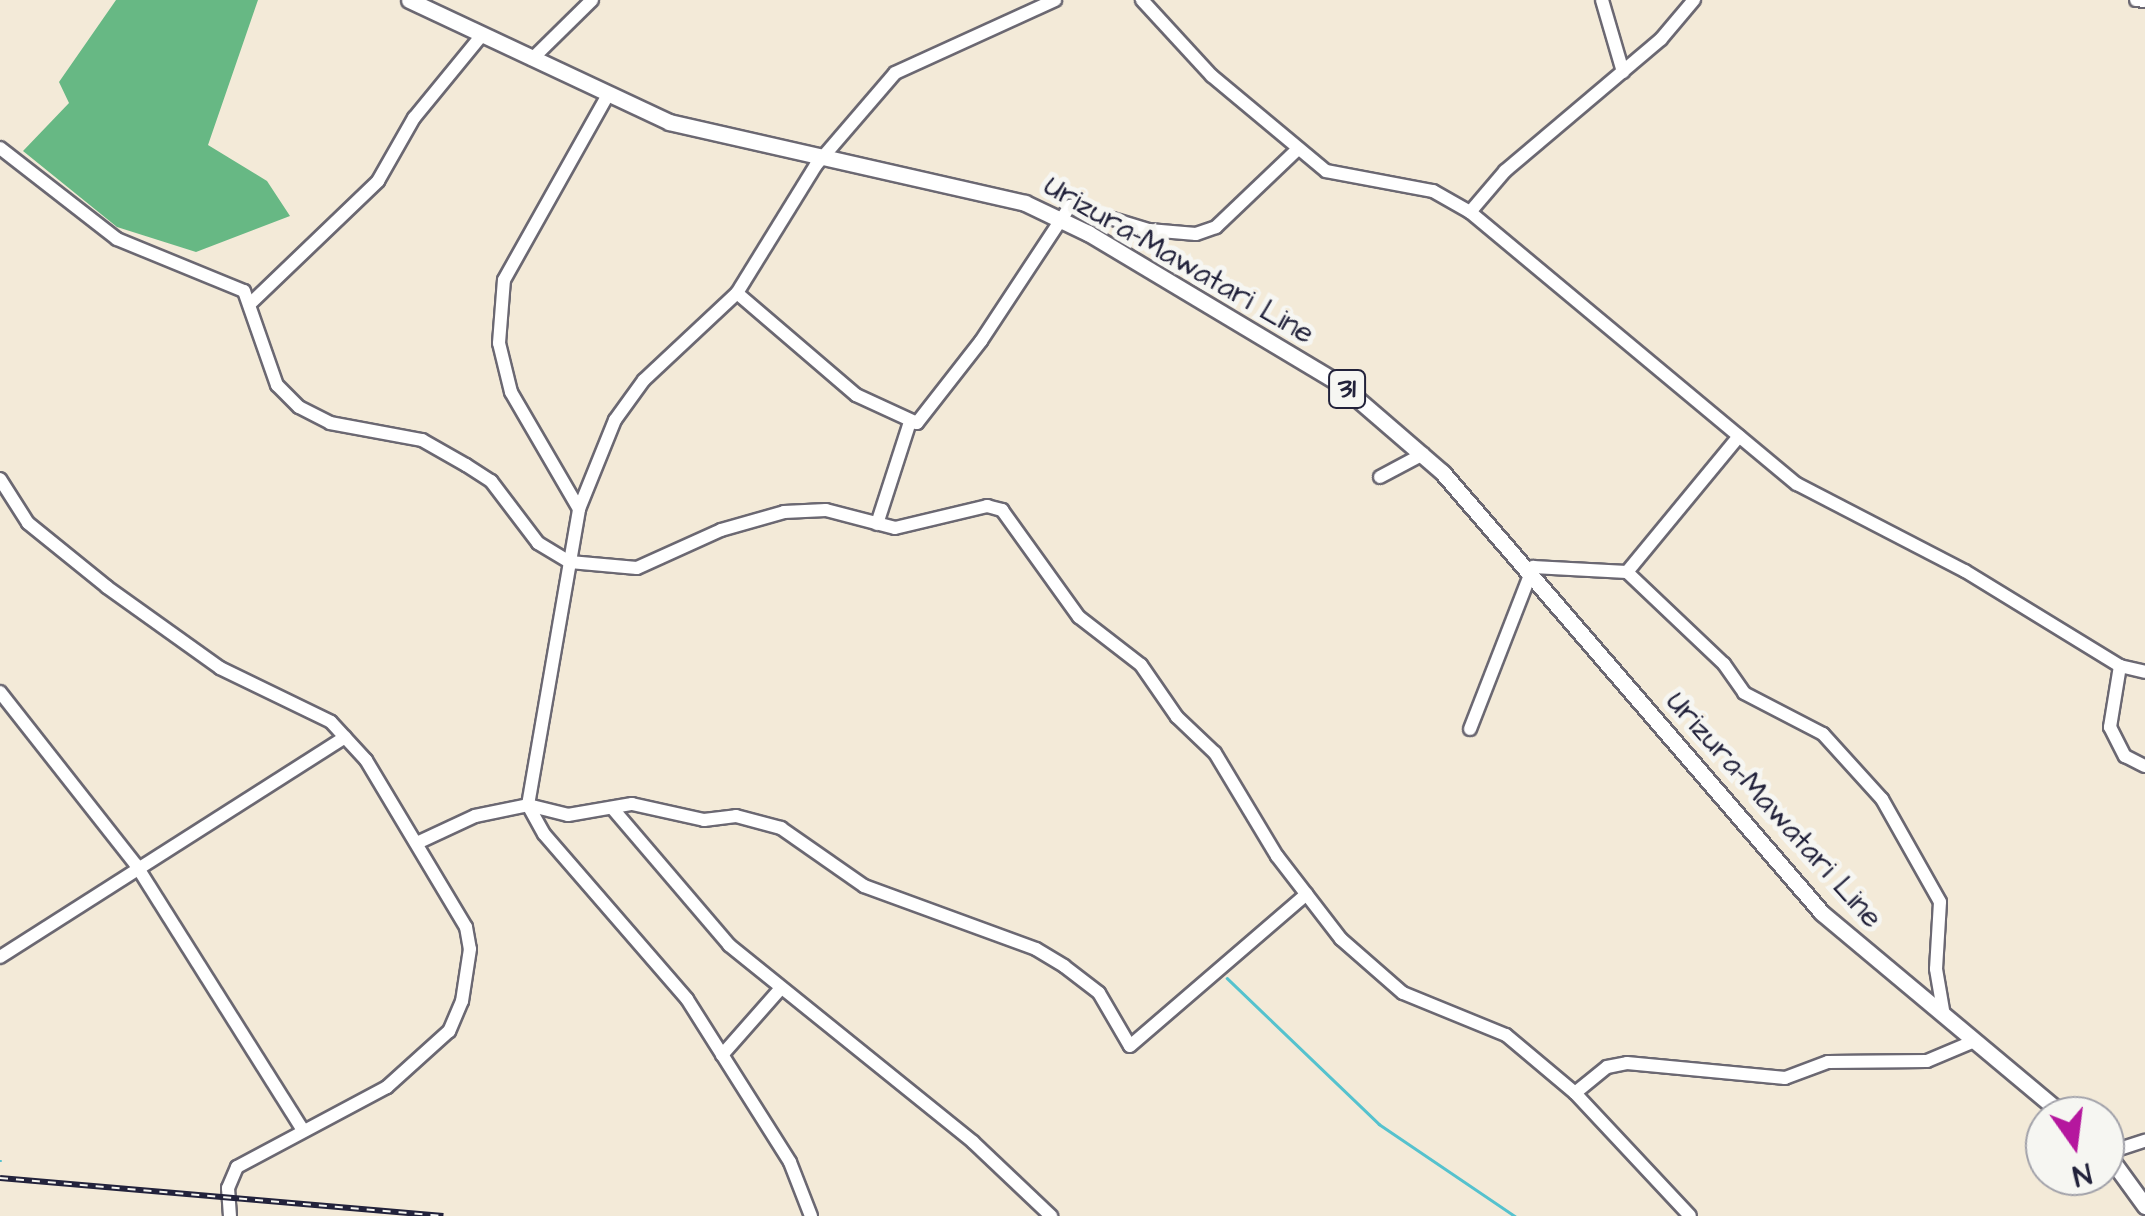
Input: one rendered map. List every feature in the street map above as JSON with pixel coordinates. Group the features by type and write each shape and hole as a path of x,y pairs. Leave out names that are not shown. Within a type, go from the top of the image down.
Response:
{"main road":[{"name":"Urizura-Mawatari Line","path":"409,0 608,95 719,138 978,188 1062,219 1340,384 1423,454 1822,913 2040,1096"},
{"path":"2125,1178 2145,1206"}],"street":[{"path":"532,58 592,0"},
{"path":"811,1216 790,1162 687,1000 544,834 528,804 578,508 615,420 644,380 736,293 822,159 913,60 1002,29 1055,0"},
{"path":"1142,0 1202,66 1326,171 1433,191 1470,212 1796,484 1965,571 2120,666 2145,672"},
{"path":"1602,0 1624,72"},
{"path":"1470,212 1505,172 1624,72 1694,0"},
{"path":"2136,0 2145,1"},
{"path":"252,302 378,181 414,118 482,35"},
{"path":"578,508 511,392 498,342 504,280 608,95"},
{"path":"0,148 117,239 218,276 252,302 277,386 299,408 330,422 422,440 466,465 490,481 538,542 570,562 637,568 721,530 784,512 826,510 876,524 916,527 987,506 1012,518 1079,617 1141,666 1177,717 1214,754 1307,894 1342,938 1403,993 1506,1035 1576,1093 1690,1216"},
{"path":"736,293 856,396 910,422 926,416 1070,206 1149,230 1196,234 1216,227 1298,149"},
{"path":"876,524 910,422"},
{"path":"1627,572 1739,436"},
{"path":"1380,477 1423,454"},
{"path":"0,479 28,522 65,556 220,668 322,716 345,737 417,842 466,927 470,949 462,1001 428,1056 387,1087 237,1166 228,1188 230,1216"},
{"path":"1470,729 1530,574 1541,566 1627,572 1724,664 1744,693 1823,734 1882,799 1940,902 1936,969 1944,1019"},
{"path":"2120,666 2110,727 2126,756 2145,766"},
{"path":"0,692 136,865 303,1130"},
{"path":"0,957 136,865 345,737"},
{"path":"417,842 475,816 528,804 568,815 632,804 704,820 736,816 781,828 864,886 1064,966 1099,994 1130,1046 1307,894"},
{"path":"613,809 684,899 781,988 973,1142 1051,1216"},
{"path":"722,1056 781,988"},
{"path":"1576,1093 1606,1067 1626,1063 1784,1078 1828,1062 1927,1061 1972,1042"}],"green space":[{"path":"116,0 258,0 208,145 267,181 290,216 196,252 117,227 23,151 69,103 59,82"}],"waterway":[{"path":"1227,978 1379,1124 1515,1216"}],"railway":[{"path":"0,1178 443,1216"}]}
